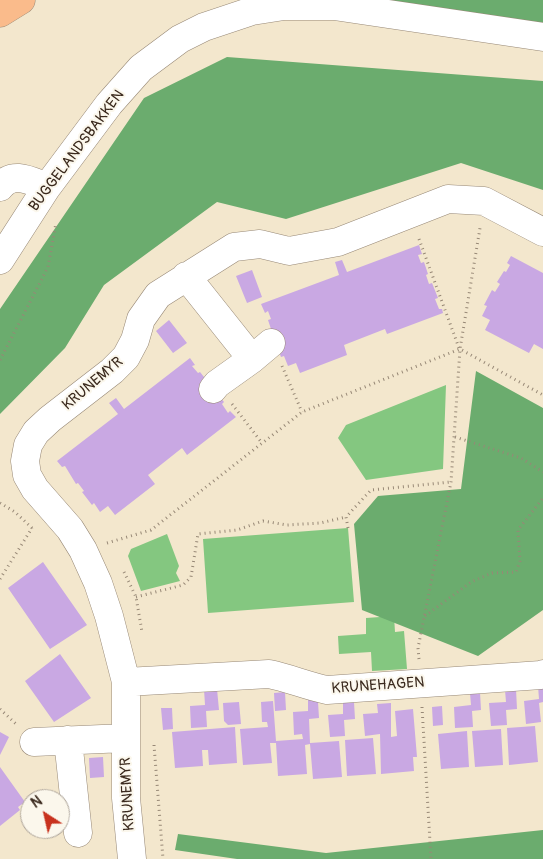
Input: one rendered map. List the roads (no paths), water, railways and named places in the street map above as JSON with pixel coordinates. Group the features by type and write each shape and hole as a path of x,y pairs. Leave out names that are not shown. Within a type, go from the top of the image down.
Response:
{"highway":[{"path":"0,13 21,0"}],"street":[{"name":"BUGGELANDSBAKKEN","path":"1,257 47,187 109,104 141,68 180,39 204,27 252,11 284,6 334,6 543,37"},
{"path":"0,187 10,179 22,177 47,187"},
{"name":"KRUNEMYR","path":"132,859 126,798 126,682 109,616 98,583 83,550 70,529 35,489 27,475 25,461 28,445 36,432 112,371 126,357 135,340 141,319 158,295 234,246 260,244 289,251 338,242 448,200 484,201 543,232"},
{"path":"186,276 261,351 215,387"},
{"name":"KRUNEHAGEN","path":"126,682 269,674 288,677 310,687 327,690 543,674"},
{"path":"34,742 126,738"},
{"path":"68,740 78,833"}]}
